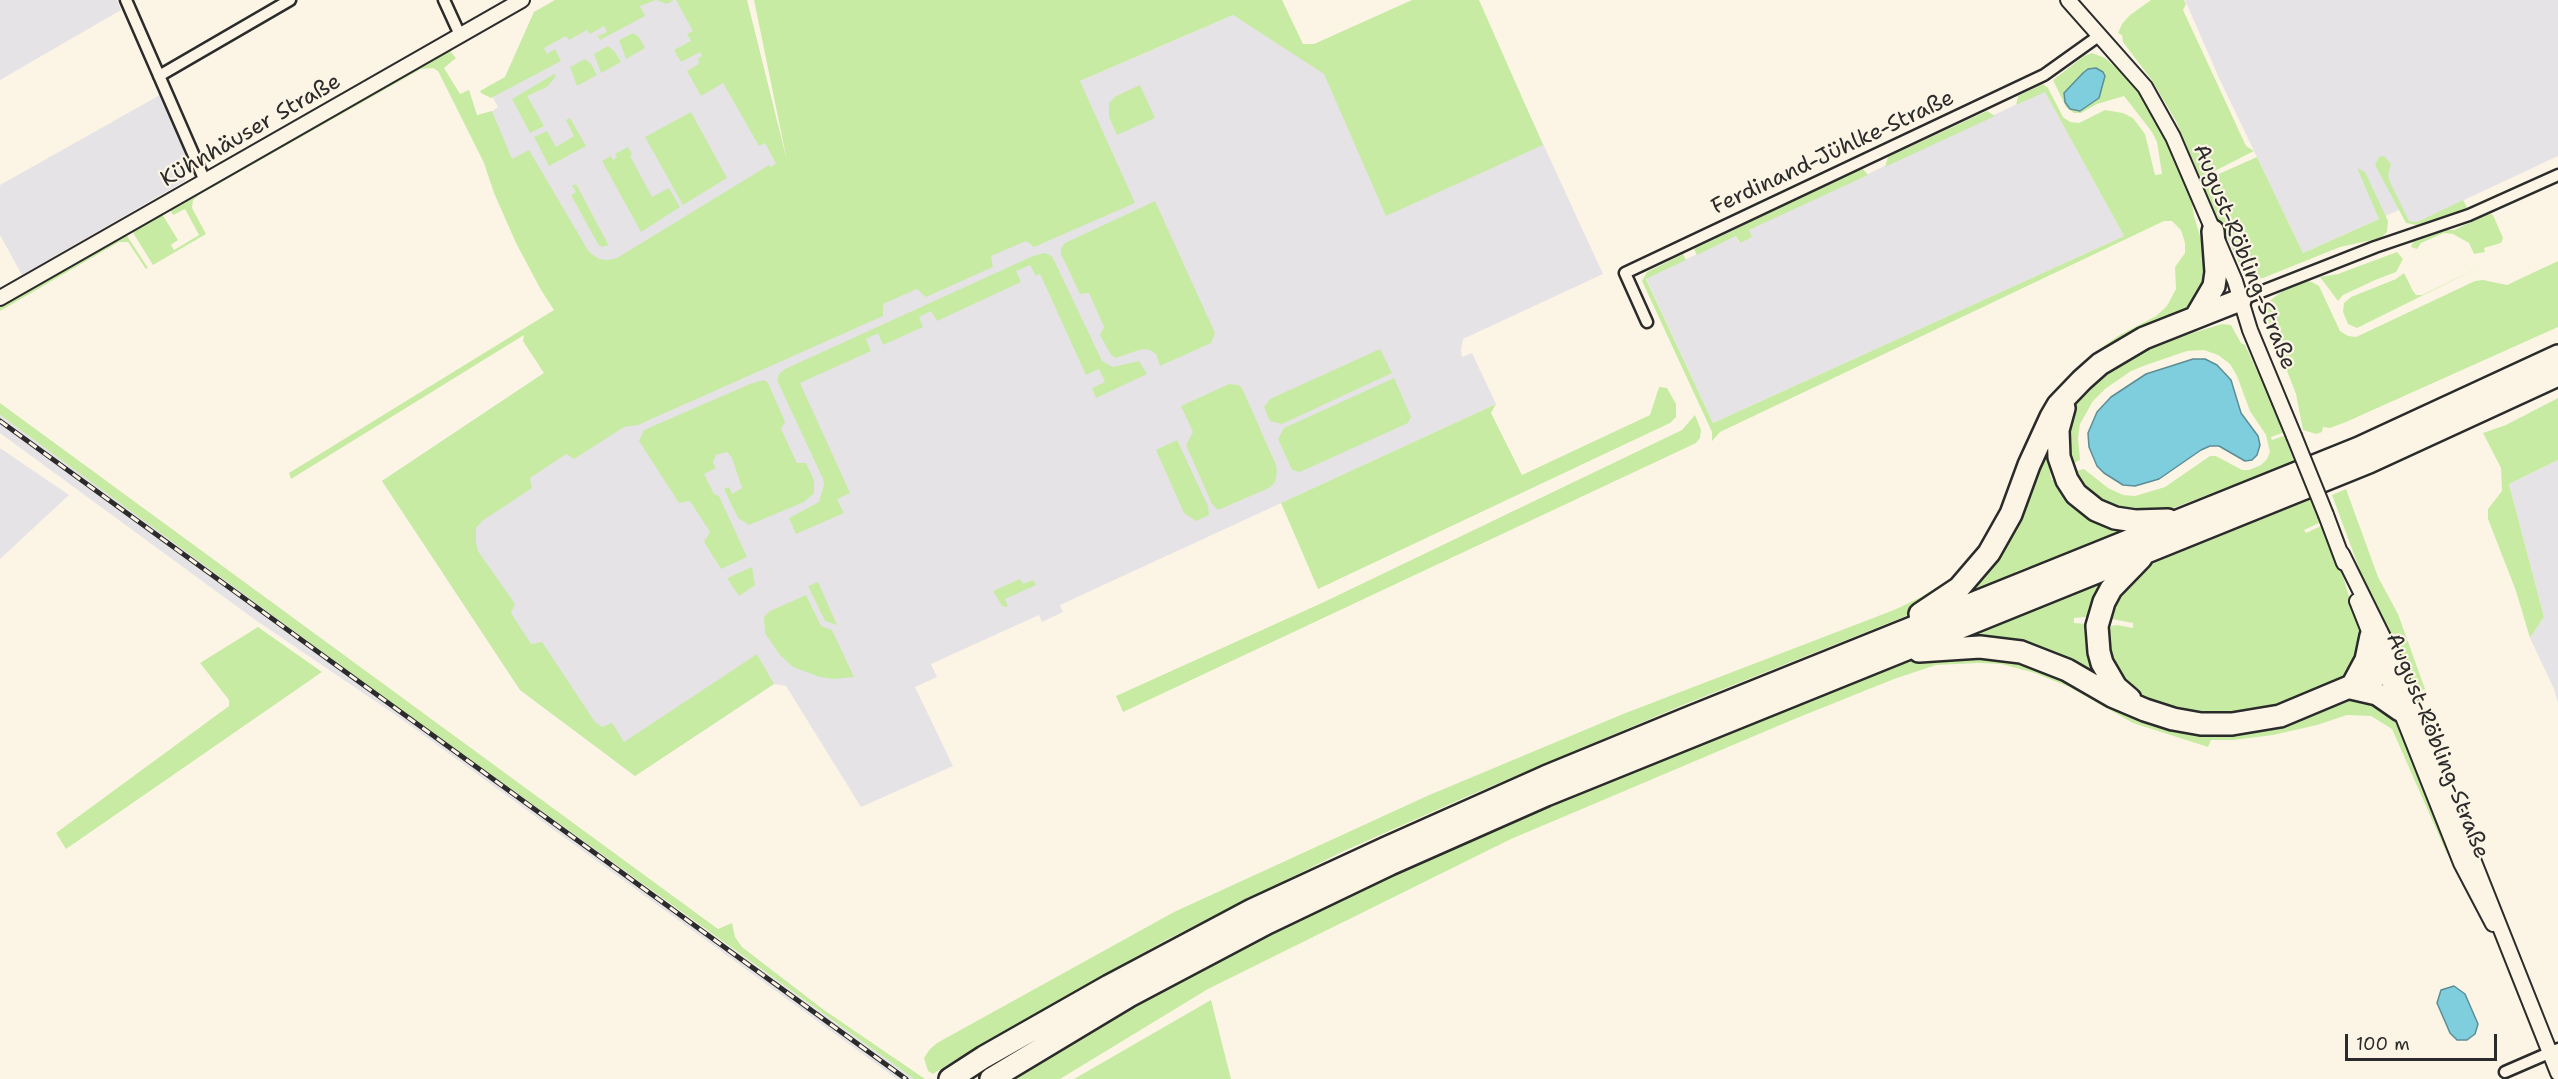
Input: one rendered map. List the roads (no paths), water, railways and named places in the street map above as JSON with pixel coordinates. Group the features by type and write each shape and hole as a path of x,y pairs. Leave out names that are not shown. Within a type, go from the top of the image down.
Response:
{"highway":[{"path":"2197,315 2214,286 2216,272 2213,231"},
{"path":"1896,643 1916,616 1959,588 1989,553 2010,514 2042,434 2058,405 2067,399 2091,372 2121,349 2197,315 2240,300"},
{"path":"991,1079 1129,996 1267,923 1390,864 2183,519 2359,448 2558,356"},
{"path":"957,1074 1109,986 1252,910 1545,777 1896,643 2151,550 2369,462 2558,375"},
{"path":"2067,399 2060,423 2057,448 2063,473 2076,494 2096,510 2115,518 2135,521 2183,519"},
{"path":"2145,710 2116,687 2108,675 2099,652 2097,626 2104,602 2111,589 2151,550"},
{"path":"2351,688 2366,660 2370,636"},
{"path":"1896,643 1980,647 2021,652 2067,670 2112,696 2145,710 2186,722 2232,724 2280,716 2391,670"},
{"path":"2351,688 2378,694 2400,710"}],"street":[{"path":"126,0 205,181"},
{"path":"159,76 290,0"},
{"path":"444,0 460,35"},
{"name":"Kühnhäuser Straße","path":"0,298 522,0"},
{"name":"August-Röbling-Straße","path":"2068,0 2145,87 2177,146 2235,281 2250,330 2342,554 2370,636 2391,670 2493,904 2507,947"},
{"name":"Ferdinand-Jühlke-Straße","path":"1647,322 1625,273 2044,75 2100,35"},
{"path":"2240,300 2375,247 2469,215 2558,174"},
{"name":"August-Röbling-Straße","path":"2342,554 2383,634 2400,710 2462,863 2507,947 2554,1051 2558,1073"},
{"path":"2505,1072 2554,1051"}],"water":[{"path":"2096,68 2105,76 2099,98 2080,111 2070,109 2065,102 2064,93 2088,69"},
{"path":"2193,359 2205,359 2217,365 2231,380 2241,413 2258,436 2260,445 2257,455 2252,460 2245,461 2219,446 2210,446 2159,479 2135,486 2123,485 2104,473 2097,466 2089,447 2088,433 2097,412 2111,397 2146,374"},
{"path":"2454,986 2465,994 2478,1024 2475,1034 2467,1040 2457,1040 2450,1033 2437,1003 2441,990"}],"railway":[{"path":"0,421 906,1079"}]}
